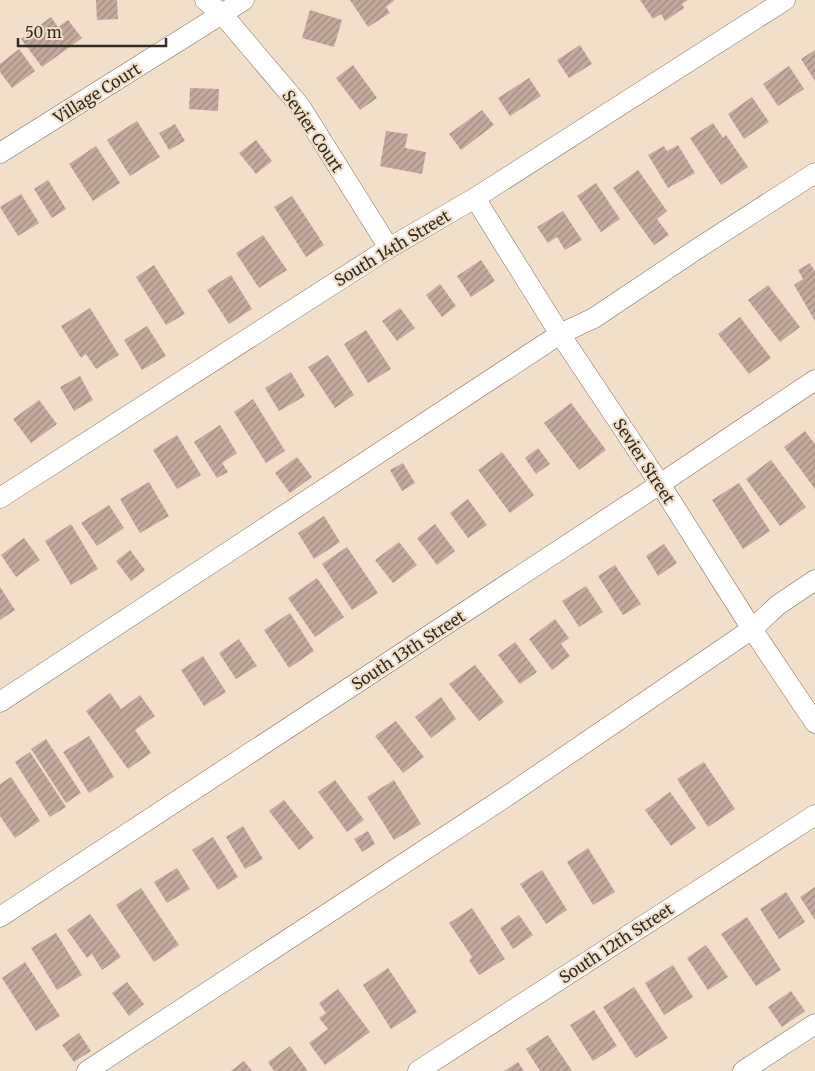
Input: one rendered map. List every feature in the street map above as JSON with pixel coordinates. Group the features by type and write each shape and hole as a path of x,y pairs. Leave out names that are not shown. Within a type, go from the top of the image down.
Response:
{"street":[{"name":"Sevier Court","path":"205,0 223,15 300,106 389,248"},
{"name":"Village Court","path":"0,153 223,15 244,0"},
{"name":"South 14th Street","path":"0,498 389,248 475,198 785,0"},
{"path":"0,702 560,334 594,318 815,173"},
{"name":"Sevier Street","path":"475,198 560,334 660,484 752,629 815,722"},
{"name":"South 13th Street","path":"0,917 660,484 815,380"},
{"path":"87,1071 513,792 752,629 778,605 815,580"},
{"name":"South 12th Street","path":"418,1071 815,815"},
{"path":"743,1071 815,1024"}],"building":[{"path":"96,0 117,0 118,19 97,20"},
{"path":"350,0 394,1 386,7 390,13 368,27"},
{"path":"640,0 688,0 682,4 684,8 665,21 661,14 653,19"},
{"path":"310,10 342,20 334,47 302,38"},
{"path":"51,17 58,27 68,20 82,38 42,67 21,39"},
{"path":"580,45 592,64 569,78 557,60"},
{"path":"19,49 35,71 12,88 0,72 0,64"},
{"path":"815,50 815,81 801,59"},
{"path":"353,65 377,98 360,110 336,78"},
{"path":"789,66 804,89 778,106 763,84"},
{"path":"529,78 541,96 510,116 498,98"},
{"path":"190,88 219,89 218,111 189,109"},
{"path":"752,97 769,122 744,139 728,114"},
{"path":"482,110 494,125 461,150 449,134"},
{"path":"137,121 160,157 130,176 107,140"},
{"path":"713,123 723,138 726,135 748,167 721,185 690,138"},
{"path":"175,124 185,141 169,150 159,133"},
{"path":"386,131 408,134 405,148 426,152 422,174 380,166"},
{"path":"256,140 272,161 256,174 239,153"},
{"path":"678,145 695,173 668,188 648,155 664,146 667,151"},
{"path":"96,146 120,183 93,201 69,164"},
{"path":"638,170 667,211 657,219 669,235 654,245 613,188"},
{"path":"48,180 66,209 52,218 34,189"},
{"path":"596,183 620,219 601,232 577,196"},
{"path":"21,194 39,223 18,236 0,207"},
{"path":"292,196 324,245 306,257 274,207"},
{"path":"563,211 582,240 565,250 557,237 548,243 537,227"},
{"path":"263,235 287,270 259,288 236,253"},
{"path":"481,260 495,281 471,297 457,276"},
{"path":"810,263 815,272 815,321 794,285 803,279 798,270"},
{"path":"154,265 185,314 166,325 136,277"},
{"path":"231,275 252,309 229,324 207,290"},
{"path":"440,284 456,306 442,317 426,295"},
{"path":"768,285 800,327 780,342 748,300"},
{"path":"90,308 119,355 96,369 86,354 81,358 61,326"},
{"path":"400,308 415,328 397,341 382,321"},
{"path":"740,317 771,358 749,374 718,334"},
{"path":"147,326 166,356 142,370 124,340"},
{"path":"366,330 391,369 368,383 344,344"},
{"path":"328,355 354,395 335,408 308,367"},
{"path":"291,372 305,396 279,411 265,388"},
{"path":"80,376 93,400 74,411 60,387"},
{"path":"253,399 285,451 266,463 234,412"},
{"path":"39,400 57,424 31,443 13,419"},
{"path":"571,403 606,450 579,470 544,423"},
{"path":"220,425 237,453 222,463 228,472 217,478 194,442"},
{"path":"805,431 815,444 815,489 784,447"},
{"path":"177,435 201,475 177,489 153,450"},
{"path":"538,448 550,464 536,474 525,458"},
{"path":"502,452 534,495 510,513 478,470"},
{"path":"297,457 312,477 290,493 275,473"},
{"path":"771,460 806,507 780,526 746,479"},
{"path":"403,463 415,483 402,491 390,470"},
{"path":"149,482 169,516 140,533 120,499"},
{"path":"739,483 770,531 743,549 712,500"},
{"path":"468,499 487,525 468,538 450,513"},
{"path":"109,505 124,528 97,546 81,523"},
{"path":"324,516 340,542 314,559 298,533"},
{"path":"71,524 98,569 71,585 45,541"},
{"path":"435,524 455,551 437,565 417,538"},
{"path":"24,538 40,560 16,577 1,555"},
{"path":"399,542 417,565 393,583 375,560"},
{"path":"664,544 677,563 658,576 646,556"},
{"path":"347,547 378,593 352,610 322,564"},
{"path":"130,550 145,570 131,581 116,561"},
{"path":"615,565 641,604 623,615 598,576"},
{"path":"317,578 344,617 315,637 288,598"},
{"path":"586,586 603,612 579,627 562,601"},
{"path":"0,587 15,610 0,620"},
{"path":"290,613 314,651 289,668 264,630"},
{"path":"555,619 569,638 561,644 570,656 552,670 529,639"},
{"path":"239,639 257,666 236,679 219,653"},
{"path":"515,642 537,672 520,684 498,655"},
{"path":"203,656 226,692 204,706 181,670"},
{"path":"475,665 504,702 479,721 449,684"},
{"path":"110,693 121,709 140,695 155,716 135,730 151,753 128,769 86,711"},
{"path":"441,697 456,719 431,738 415,717"},
{"path":"396,721 424,757 403,773 375,736"},
{"path":"89,736 114,777 89,793 63,752"},
{"path":"46,739 81,793 66,803 31,749"},
{"path":"30,752 66,807 50,817 15,762"},
{"path":"704,762 735,809 708,827 677,779"},
{"path":"11,777 40,821 15,838 0,816 0,784"},
{"path":"335,780 364,820 347,832 318,792"},
{"path":"394,780 421,824 394,840 367,797"},
{"path":"670,792 696,828 671,846 645,810"},
{"path":"284,800 314,838 299,850 269,811"},
{"path":"243,826 263,859 245,869 226,837"},
{"path":"368,831 375,844 362,852 354,839"},
{"path":"213,837 238,877 218,890 192,850"},
{"path":"588,848 615,892 593,905 567,862"},
{"path":"177,868 190,889 167,903 154,882"},
{"path":"542,870 567,910 546,924 520,884"},
{"path":"815,887 815,920 800,897"},
{"path":"141,888 179,945 154,962 116,905"},
{"path":"786,892 805,922 779,939 760,909"},
{"path":"472,908 505,959 479,975 469,960 472,957 449,923"},
{"path":"90,914 121,957 102,970 92,954 87,958 67,930"},
{"path":"519,915 533,935 513,949 500,928"},
{"path":"747,917 781,970 756,986 721,934"},
{"path":"56,933 82,975 57,990 31,948"},
{"path":"706,945 728,977 708,990 687,958"},
{"path":"25,962 60,1016 36,1031 2,978"},
{"path":"673,965 693,997 664,1015 645,983"},
{"path":"388,968 417,1012 391,1029 363,985"},
{"path":"127,982 144,1004 129,1016 112,993"},
{"path":"634,987 668,1038 636,1058 603,1007"},
{"path":"338,989 370,1032 325,1065 309,1043 328,1029 319,1018 326,1013 319,1003"},
{"path":"791,991 805,1011 782,1027 768,1007"},
{"path":"594,1010 617,1046 593,1061 570,1025"},
{"path":"79,1033 91,1051 74,1062 62,1045"},
{"path":"548,1035 572,1071 540,1071 526,1049"},
{"path":"290,1046 308,1071 274,1071 268,1062"},
{"path":"244,1061 252,1071 231,1071"},
{"path":"518,1062 524,1071 504,1071"}]}
